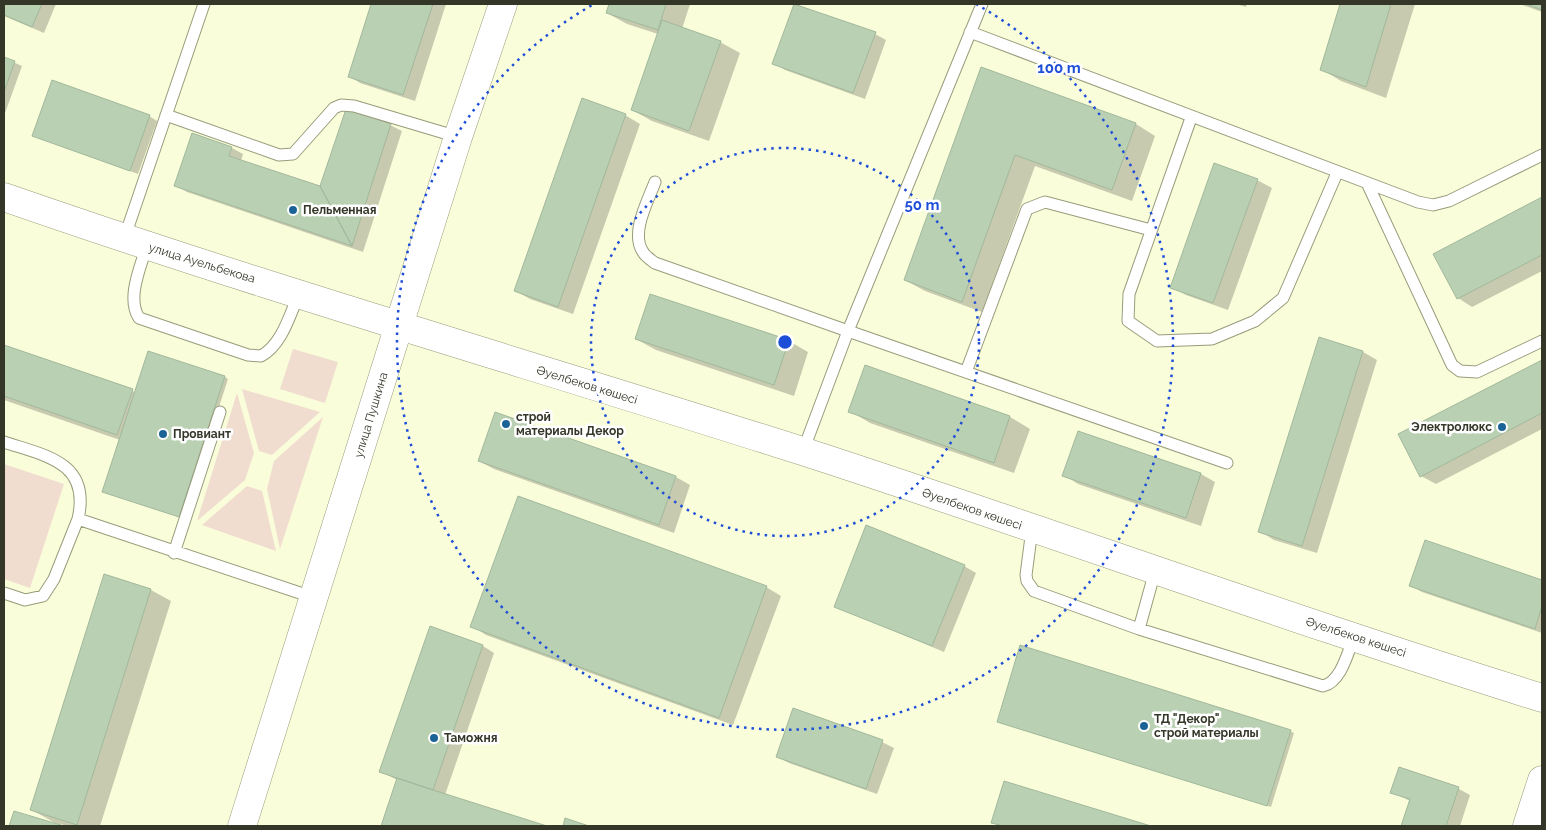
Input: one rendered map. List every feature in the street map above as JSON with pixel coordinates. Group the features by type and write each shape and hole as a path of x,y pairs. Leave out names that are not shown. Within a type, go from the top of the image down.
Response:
{"street":[{"name":"улица Пушкина","path":"242,826 458,137 503,4"},
{"name":"улица Ауельбекова","path":"4,197 135,242 299,293 400,327"},
{"name":"Әуелбеков көшесі","path":"400,327 803,452 1354,637 1542,698"},
{"path":"1527,826 1542,780"}],"lane":[{"path":"204,4 166,115 135,242 134,308 139,318 248,355 261,356 271,348 288,319 299,293"},
{"path":"803,452 848,331 982,4"},
{"path":"970,32 1368,186 1418,202 1433,204 1466,194 1542,155"},
{"path":"166,115 279,156 293,154 329,112 340,105 354,106 458,137"},
{"path":"1191,118 1128,294 1128,321 1157,340 1212,339 1255,321 1283,298 1337,173"},
{"path":"655,182 642,219 639,236 642,251 654,263 1227,463"},
{"path":"1368,186 1452,364 1460,371 1476,372 1542,341"},
{"path":"966,372 1028,209 1045,202 1151,230"},
{"path":"174,552 220,412"},
{"path":"4,442 52,458 70,472 80,488 81,499 78,519 54,579 43,596 25,600 4,594"},
{"path":"78,519 314,598"},
{"path":"1032,529 1026,576 1034,591 1139,628 1323,686 1329,685 1336,678 1354,637"},
{"path":"1139,628 1155,570"}],"shaded area":[{"path":"293,349 338,362 325,403 280,389"},
{"path":"242,389 320,412 272,455 259,451"},
{"path":"237,393 254,453 245,480 197,521"},
{"path":"323,417 280,549 267,489 274,461"},
{"path":"4,464 64,484 30,588 4,579"},
{"path":"247,486 262,491 276,551 202,525"}],"building":[{"path":"4,4 42,4 32,27 4,15"},
{"path":"371,4 433,4 403,95 348,77"},
{"path":"609,4 666,4 658,30 606,13"},
{"path":"794,4 876,32 853,93 772,64"},
{"path":"1340,4 1391,4 1366,87 1320,70"},
{"path":"1526,4 1542,4 1542,10"},
{"path":"662,20 721,41 689,131 631,110"},
{"path":"4,57 15,61 4,92"},
{"path":"981,67 1136,123 1112,190 1015,155 962,302 904,280"},
{"path":"52,80 150,115 130,171 32,136"},
{"path":"582,98 626,114 558,307 514,291"},
{"path":"346,109 391,124 352,246 320,186"},
{"path":"192,133 232,147 229,156 320,186 352,246 174,186"},
{"path":"1214,163 1258,179 1213,303 1170,288"},
{"path":"1542,197 1542,255 1457,299 1433,254"},
{"path":"650,294 789,340 774,385 635,339"},
{"path":"1319,337 1363,351 1302,546 1258,532"},
{"path":"4,345 133,389 117,435 4,396"},
{"name":"Провиант","path":"148,351 225,376 179,517 102,492"},
{"path":"1542,360 1542,413 1420,477 1398,434"},
{"path":"865,365 1010,416 994,463 848,412"},
{"path":"495,412 676,476 659,525 478,461"},
{"path":"1078,431 1201,473 1186,518 1062,476"},
{"path":"518,496 767,586 719,718 470,627"},
{"path":"866,525 965,565 932,646 834,607"},
{"path":"1425,540 1542,580 1542,606 1535,629 1409,586"},
{"path":"104,574 151,589 77,825 30,810"},
{"path":"430,626 483,645 433,790 379,772"},
{"name":"ТД \"Декор\" строй материалы","path":"1020,645 1291,730 1267,806 997,722"},
{"path":"793,708 883,740 866,789 776,757"},
{"path":"1399,767 1459,787 1446,826 1401,826 1410,799 1390,793"},
{"path":"397,778 433,790 547,826 381,826"},
{"path":"1004,781 1151,826 1004,826 991,823"},
{"path":"14,811 61,825 9,826"},
{"path":"565,818 589,826 563,826"}],"place":[{"name":"Пельменная","path":"293,210"},
{"name":"строй материалы Декор","path":"506,424"},
{"name":"Электролюкс","path":"1502,427"},
{"name":"Провиант","path":"163,434"},
{"name":"ТД \"Декор\" строй материалы","path":"1144,726"},
{"name":"Таможня","path":"434,738"}]}
